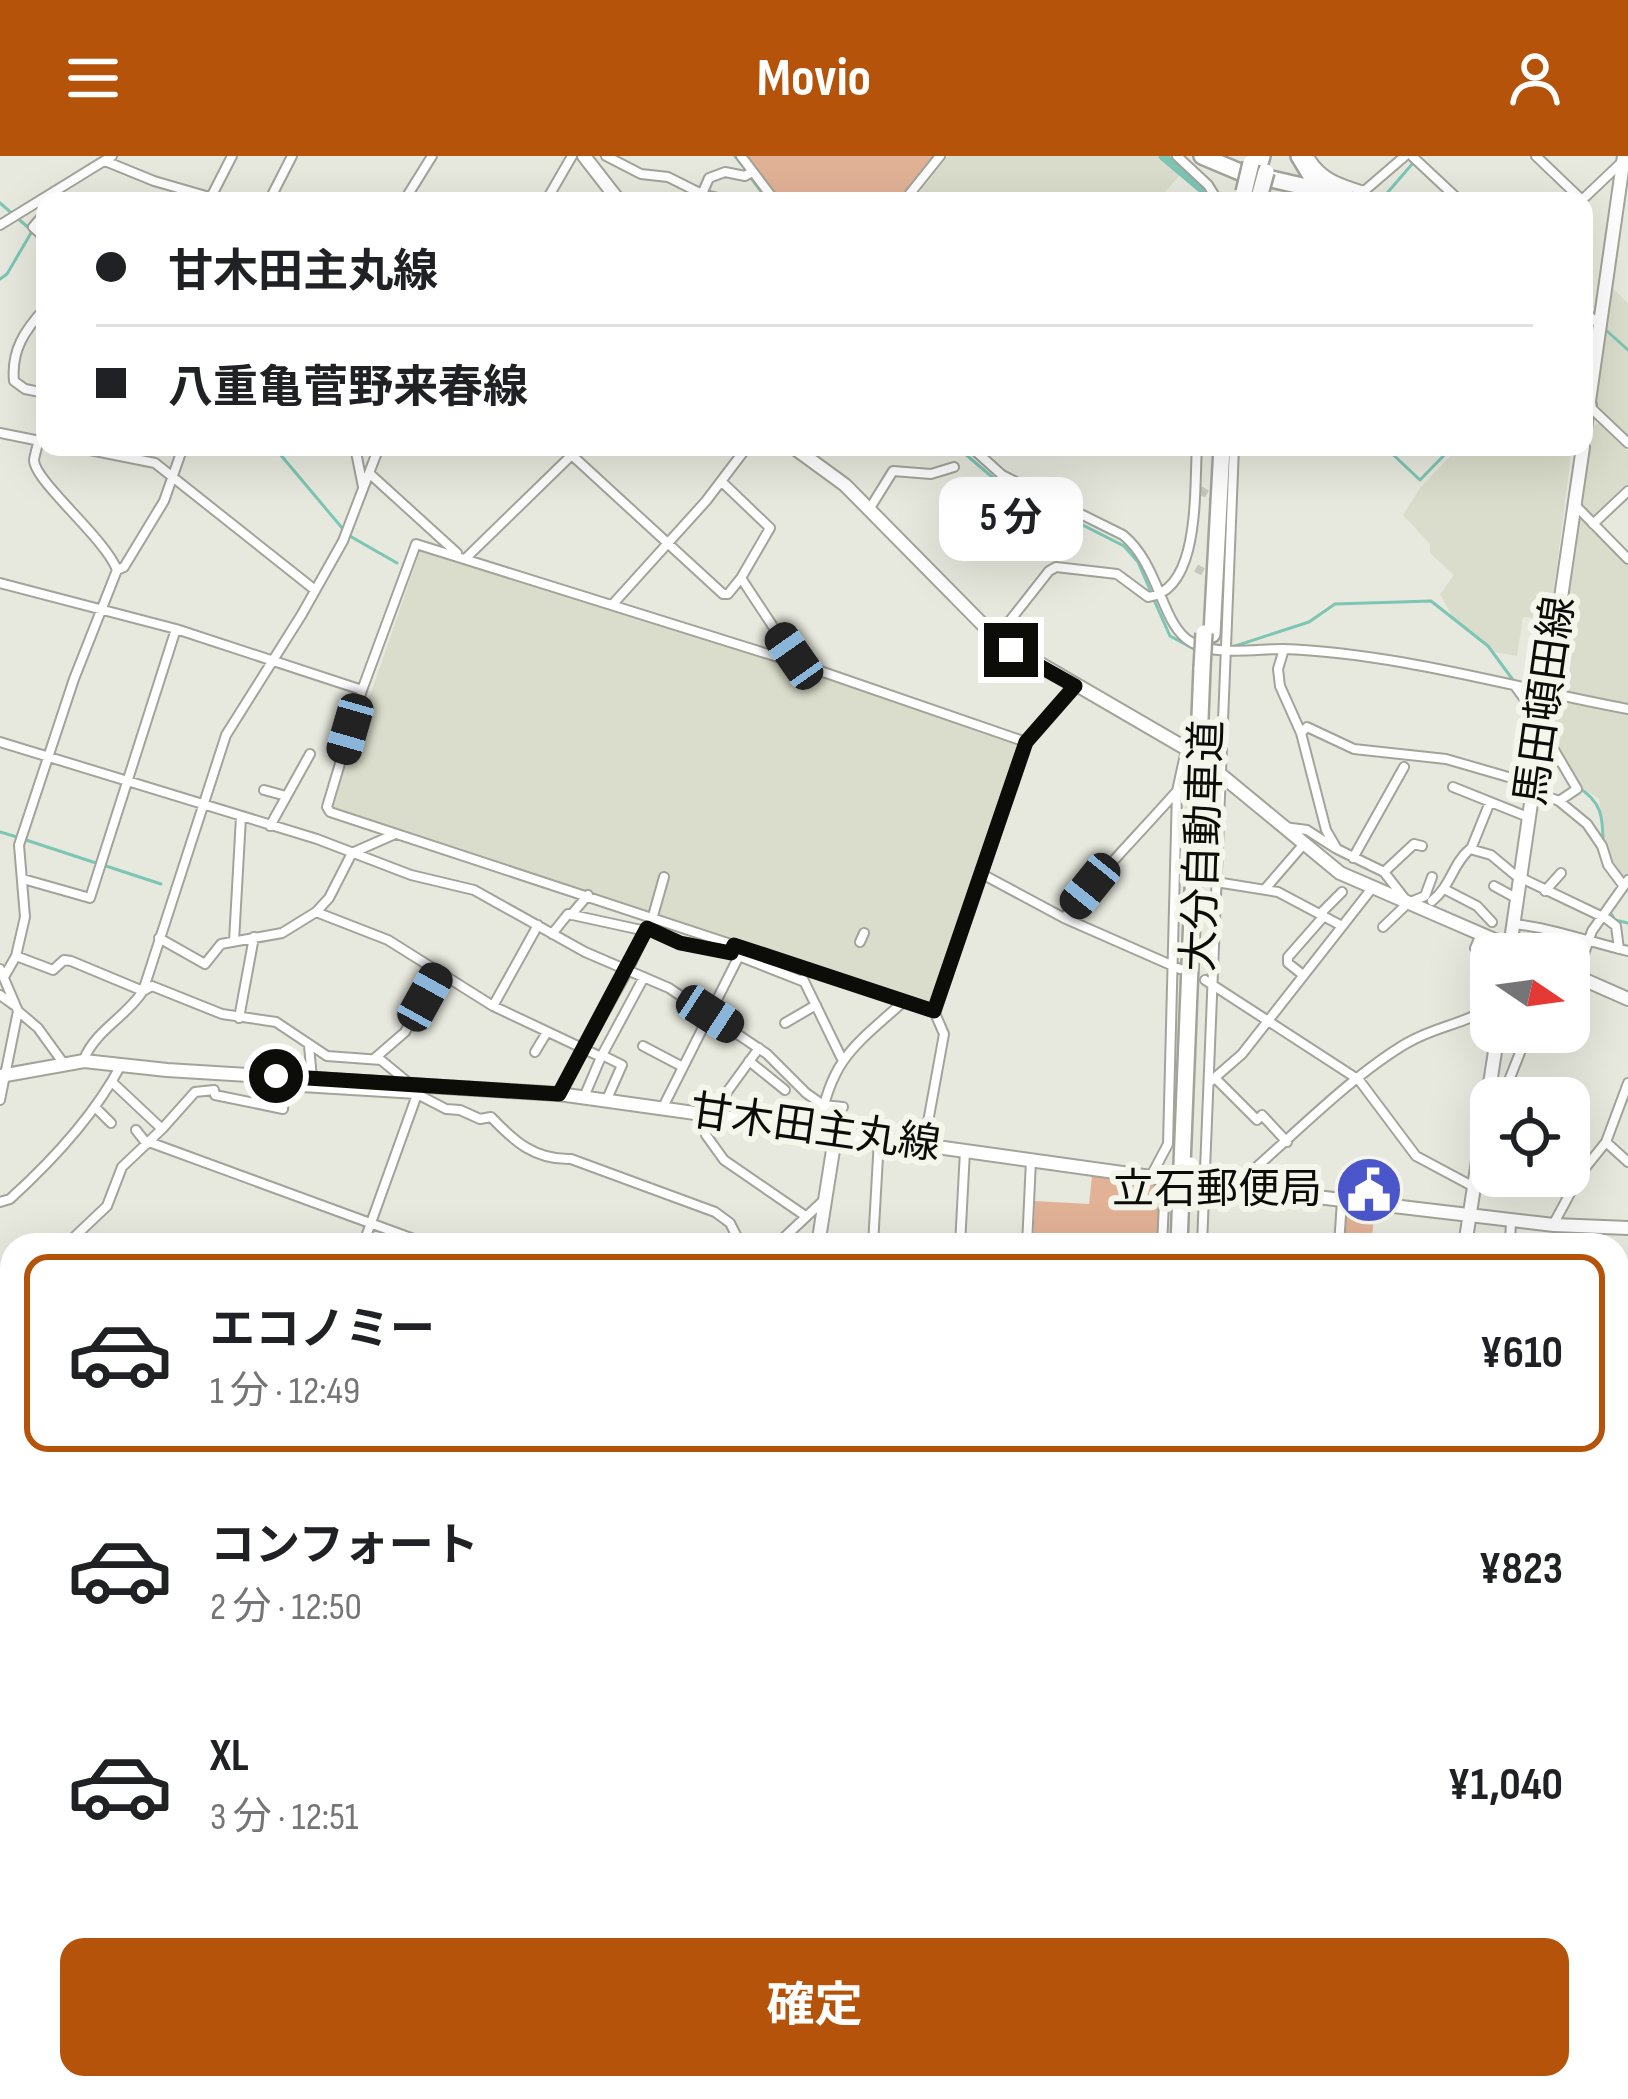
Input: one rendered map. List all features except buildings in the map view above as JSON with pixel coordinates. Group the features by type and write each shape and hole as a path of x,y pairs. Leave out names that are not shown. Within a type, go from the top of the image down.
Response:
{"highway":[{"path":"1190,156 1211,169 1308,192"},
{"path":"1202,156 1311,192"},
{"path":"1299,156 1325,192"},
{"path":"1253,192 1260,162"},
{"name":"大分自動車道","path":"1183,1233 1218,456"}],"main road":[{"path":"584,156 612,192"},
{"path":"1593,361 1624,158"},
{"path":"807,456 869,510 996,638 1189,750"},
{"name":"馬田頓田線","path":"1512,933 1581,456"},
{"path":"1218,773 1340,873 1476,933"},
{"path":"1590,984 1628,1000"},
{"name":"甘木田主丸線","path":"3,1076 84,1060 416,1088 584,1096 623,1107 663,1107 793,1124 1158,1178 1553,1225 1628,1228"},
{"path":"820,1233 836,1131"},
{"path":"1467,1233 1472,1197"}],"street":[{"path":"213,192 232,156"},
{"path":"274,192 292,156"},
{"path":"410,192 433,156"},
{"path":"551,192 572,156"},
{"path":"606,156 641,174 668,177 692,192"},
{"path":"741,156 768,192"},
{"path":"911,192 940,156"},
{"path":"1177,156 1213,192"},
{"path":"1309,156 1318,171 1352,192"},
{"path":"1537,156 1572,192"},
{"path":"1365,192 1412,158 1450,192"},
{"path":"1590,192 1624,158"},
{"path":"57,192 104,159 189,192"},
{"path":"704,192 711,176 752,172"},
{"path":"0,225 36,205"},
{"path":"36,318 23,333 13,371 14,381 36,391"},
{"path":"1593,319 1600,325"},
{"path":"1593,409 1628,442"},
{"path":"0,433 36,441"},
{"path":"0,1100 16,1008 2,973 16,956 25,917 19,849 74,679 117,571 114,560 34,465 37,456"},
{"path":"128,456 146,459 176,477 249,541 284,562 315,590"},
{"path":"117,571 152,524 176,477 180,456"},
{"path":"357,456 364,490"},
{"path":"143,992 226,735 347,534 376,456"},
{"path":"464,557 571,456"},
{"path":"573,456 728,594 770,528 721,481"},
{"path":"612,605 740,456"},
{"path":"981,456 1002,475 1124,535 1148,562 1177,630 1198,646 1333,652 1628,709"},
{"path":"996,638 1056,567 1117,574 1148,597 1161,594 1191,566 1197,456"},
{"path":"1203,1233 1213,1080 1210,982 1227,648 1226,505 1233,456"},
{"path":"869,510 893,471 931,474 954,467"},
{"path":"369,473 464,557"},
{"path":"1593,524 1628,491"},
{"path":"1574,505 1628,559"},
{"path":"842,1057 802,980 767,962 653,916 330,812 327,807 362,690 416,544 797,663 1026,742"},
{"path":"741,578 797,663"},
{"path":"0,583 176,629 362,690"},
{"path":"22,878 90,898 176,629"},
{"path":"1284,650 1278,669 1280,686 1301,733 1326,830 1336,848"},
{"path":"1515,685 1577,789 1559,801"},
{"path":"924,1144 944,1034 934,1011 1026,742 1075,686"},
{"path":"1301,733 1307,728 1354,748 1446,759 1502,772 1559,801 1587,824 1607,865 1625,886 1590,937"},
{"path":"0,742 474,890 710,1014 759,1048 794,1084 823,1105 843,1107"},
{"path":"1161,1233 1158,1178 1168,1144 1177,791 1189,750"},
{"path":"270,826 310,754"},
{"path":"1353,858 1404,767"},
{"path":"1453,787 1529,818"},
{"path":"264,790 286,796"},
{"path":"1064,918 1115,854 1138,838 1177,791"},
{"path":"1383,927 1408,904 1446,890 1461,858 1471,849 1490,802"},
{"path":"234,941 241,817"},
{"path":"1281,826 1306,830 1384,872 1408,904"},
{"path":"159,938 205,964 217,946 288,931 329,898 352,853 397,833"},
{"path":"1384,872 1414,844 1423,846"},
{"path":"1265,889 1303,845"},
{"path":"1471,849 1491,855 1545,891 1589,907 1616,926 1624,950 1590,944"},
{"path":"1545,891 1561,873"},
{"path":"982,874 1064,918 1175,968"},
{"path":"1432,877 1429,898 1444,919"},
{"path":"559,1094 628,970 653,916 664,878"},
{"path":"1216,883 1265,889 1342,926"},
{"path":"1494,886 1517,899"},
{"path":"1213,1080 1242,1054 1373,887"},
{"path":"1446,890 1477,906 1492,922"},
{"path":"1303,975 1288,963 1288,957 1342,892"},
{"path":"552,934 588,895"},
{"path":"316,912 388,940 494,1006 622,1065 607,1100"},
{"path":"571,915 646,929 680,943 737,951"},
{"path":"1513,924 1560,933"},
{"path":"494,1006 538,925"},
{"path":"239,1018 254,936"},
{"path":"663,1107 737,951"},
{"path":"16,956 53,970 64,960 71,961 143,992"},
{"path":"767,962 807,969 934,1011"},
{"path":"802,980 807,969"},
{"path":"374,1058 405,1032 437,974"},
{"path":"584,1096 644,977"},
{"path":"1210,982 1359,1080 1417,1156 1470,1185"},
{"path":"84,1060 98,1036 152,986 239,1018 276,1022 327,1056 374,1058 446,1108 490,1118 523,1149 556,1160 571,1159 715,1212 735,1233"},
{"path":"0,995 38,1028 64,1064"},
{"path":"819,1128 842,1057 904,1001"},
{"path":"785,1023 815,1005"},
{"path":"1234,1187 1404,1045 1443,1024 1470,1020"},
{"path":"535,1052 547,1032"},
{"path":"310,1046 312,1078"},
{"path":"644,1046 692,1078"},
{"path":"716,1115 759,1048"},
{"path":"749,1061 785,1090"},
{"path":"0,1202 39,1172 96,1108 122,1064"},
{"path":"527,1091 536,1076"},
{"path":"1213,1080 1257,1120 1262,1114 1287,1142"},
{"path":"112,1082 162,1130"},
{"path":"1553,1225 1581,1173 1606,1142 1628,1083"},
{"path":"78,1233 107,1206 122,1167 195,1092 204,1089 283,1109 286,1086 416,1088"},
{"path":"368,1233 416,1088"},
{"path":"96,1108 112,1123"},
{"path":"793,1124 799,1109"},
{"path":"136,1130 148,1143 396,1233"},
{"path":"706,1136 724,1160 804,1215"},
{"path":"873,1233 879,1137"},
{"path":"1606,1142 1628,1162"},
{"path":"961,1233 965,1150"},
{"path":"1028,1233 1031,1159"},
{"path":"1340,1233 1342,1199"},
{"path":"787,1233 824,1200"},
{"path":"1510,1233 1511,1220"}],"shaded area":[{"path":"747,156 936,156 908,192 773,192"},
{"path":"948,156 1162,156 1181,174 1165,192 920,192"},
{"path":"1609,285 1628,303 1628,440 1593,407"},
{"path":"1599,423 1628,451 1628,488 1594,522 1576,504 1584,456 1593,456 1593,426"},
{"path":"1450,456 1571,456 1550,620 1523,617 1517,656 1494,652 1452,616 1440,594 1454,575 1430,553 1430,544 1403,515 1420,488"},
{"path":"1578,516 1628,566 1628,706 1558,691 1552,684"},
{"path":"422,545 1020,742 934,1006 331,809"},
{"path":"1558,699 1628,713 1628,876 1624,881 1610,863 1604,844 1599,799 1579,786 1545,724 1549,705"},
{"path":"1092,1176 1160,1185 1158,1233 1034,1233 1035,1201 1089,1204"},
{"path":"1345,1205 1375,1209 1372,1233 1342,1233"}],"waterway":[{"path":"735,156 746,170"},
{"path":"1163,156 1201,188"},
{"path":"1388,192 1413,163"},
{"path":"751,178 761,192"},
{"path":"1201,188 1203,192"},
{"path":"0,203 30,229"},
{"path":"0,279 31,233"},
{"path":"1607,331 1628,350"},
{"path":"282,456 348,535 397,563"},
{"path":"968,456 998,482 1124,546 1138,562 1151,592"},
{"path":"1395,456 1420,480 1443,456"},
{"path":"1154,600 1170,636 1196,650"},
{"path":"1229,648 1309,622 1335,604 1431,601 1488,646 1513,680"},
{"path":"1578,787 1600,811 1603,844"},
{"path":"0,832 17,837"},
{"path":"26,840 96,863"},
{"path":"106,866 161,884"},
{"path":"1610,912 1615,920 1628,923"}],"tunnel":[{"path":"1200,490 1220,502"},
{"path":"1196,568 1216,579"}],"place":[{"name":"立石郵便局","path":"1369,1190"}],"route":[{"path":"276,1076 559,1094 647,928 680,943 731,953 734,945 934,1011 1026,742 1075,686 1011,650"}]}
